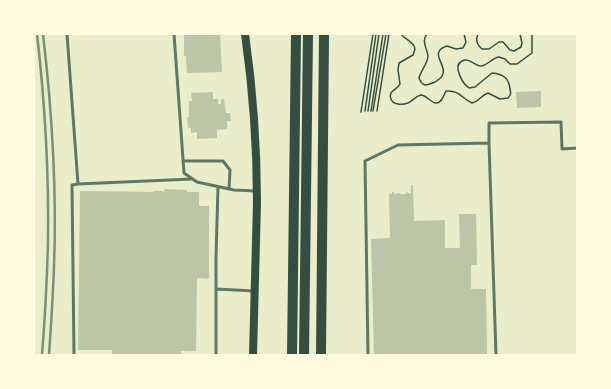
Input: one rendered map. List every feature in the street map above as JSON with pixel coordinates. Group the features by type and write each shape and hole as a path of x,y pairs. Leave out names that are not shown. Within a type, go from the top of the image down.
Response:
{"highway":[{"path":"292,355 296,34"},
{"path":"304,355 308,34"},
{"path":"311,355 315,34"},
{"path":"321,355 324,34"}],"main road":[{"path":"245,34 254,118 256,191 253,355"}],"lane":[{"path":"67,34 78,184"},
{"path":"174,34 184,173 197,182 229,189 256,191"},
{"path":"496,355 489,123 561,122 562,149 577,148"},
{"path":"368,355 365,161 398,146 489,143"},
{"path":"183,161 223,161 230,170 229,189"},
{"path":"74,355 72,185 192,179"},
{"path":"216,355 218,187"},
{"path":"216,289 254,291"}],"path":[{"path":"361,112 372,34"},
{"path":"376,34 366,111 379,34"},
{"path":"382,34 372,111 386,34"},
{"path":"377,111 389,34"},
{"path":"401,34 413,44 415,49 413,55 399,63 398,70 400,84 390,96 391,100 395,104 409,103 416,97 423,95 437,103 442,100 446,91 454,91 472,103 478,100 482,94 488,93 502,100 508,98 510,95 510,82 507,79 492,73 475,87 469,88 464,84 458,70 458,64 466,60 481,66 499,56 510,64 517,64 532,53 532,34"},
{"path":"427,34 424,37 427,59 420,78 420,81 426,85 442,77 444,74 443,66 438,53 440,50 447,46 456,49 463,48 466,42 464,34"},
{"path":"445,34 450,34"},
{"path":"478,34 476,41 478,46 482,49 489,48 499,42 503,42 510,50 514,51 521,48 522,43 520,34"}],"building":[{"path":"184,34 220,34 222,72 187,73 186,56 184,56"},
{"path":"541,91 541,107 517,108 516,92"},
{"path":"213,92 213,99 218,99 218,104 221,104 221,100 224,99 226,113 230,113 231,121 227,121 227,129 217,130 217,138 197,139 197,132 191,133 191,128 188,128 187,117 189,117 189,101 192,101 191,93"},
{"path":"411,185 413,185 414,221 445,220 445,248 460,248 459,214 476,214 477,265 471,265 471,289 486,289 487,355 374,355 371,239 390,238 389,194 394,192 394,194 406,194 406,192 411,194"},
{"path":"164,189 199,192 199,206 209,206 209,279 197,278 196,351 181,351 181,355 112,355 112,350 78,350 80,191 164,192"}],"railway":[{"path":"37,34 44,112 48,191 48,257 42,355"},
{"path":"43,34 51,121 55,209 54,278 49,355"}]}
